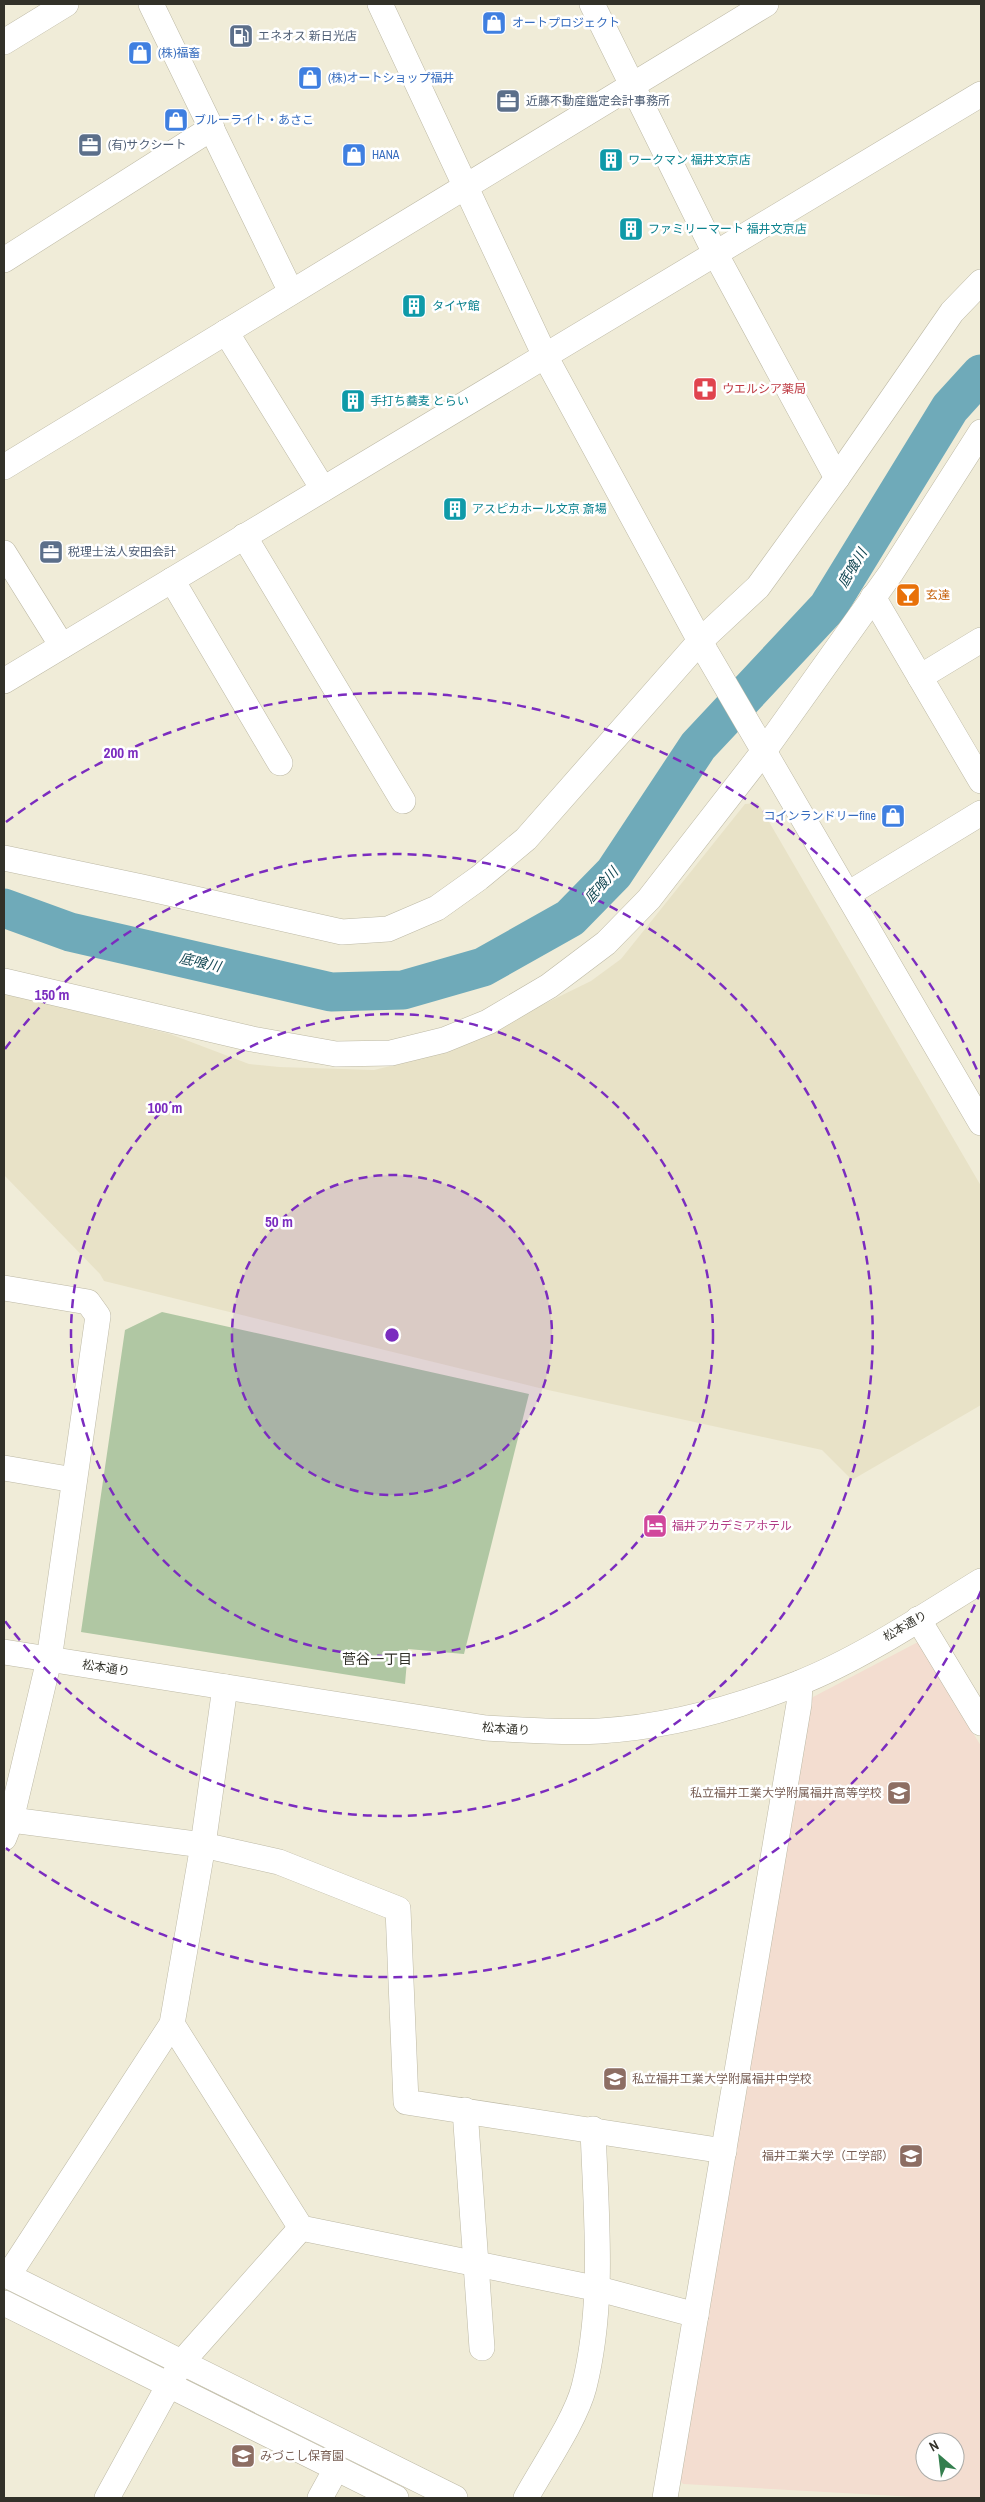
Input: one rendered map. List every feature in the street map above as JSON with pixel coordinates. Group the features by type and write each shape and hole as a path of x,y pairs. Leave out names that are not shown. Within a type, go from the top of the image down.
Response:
{"street":[{"path":"4,42 66,4"},
{"path":"151,4 291,292"},
{"path":"380,4 545,356 703,646 981,1123"},
{"path":"592,4 630,85 715,253 837,478"},
{"path":"4,466 766,4"},
{"path":"4,681 981,94"},
{"path":"4,260 212,128"},
{"path":"4,858 142,886 342,932 388,929 437,908 479,878 526,839 758,587 837,478 952,312 981,282"},
{"path":"226,332 323,489"},
{"path":"4,981 252,1039 336,1054 391,1053 444,1040 488,1022 549,986 606,943 649,899 759,742 873,597 981,432"},
{"path":"948,484 981,465"},
{"path":"244,536 403,800"},
{"path":"4,553 62,646"},
{"path":"172,580 280,763"},
{"path":"873,597 981,781"},
{"path":"920,677 981,640"},
{"path":"848,894 981,813"},
{"path":"4,1288 88,1302 98,1316 49,1660 6,1826 203,1845 279,1862 398,1909 406,2102 593,2129 724,2151"},
{"path":"4,1468 74,1480"},
{"name":"松本通り","path":"4,1652 486,1728 555,1731 633,1727 715,1712 800,1683 853,1656 981,1581"},
{"path":"918,1619 981,1723"},
{"path":"665,2498 799,1704 800,1683"},
{"path":"225,1687 203,1845 172,2024 6,2275 455,2498"},
{"path":"172,2024 301,2228 599,2289 696,2314"},
{"path":"465,2110 482,2348"},
{"path":"526,2498 578,2404 584,2387 599,2289 593,2129"},
{"path":"107,2498 181,2362 301,2228"},
{"path":"4,2303 396,2498"},
{"path":"320,2498 336,2469"}],"shaded area":[{"path":"758,803 981,1186 981,1405 852,1480 822,1450 539,1388 104,1281 100,1274 4,1175 4,993 170,1034 249,1064 279,1067 374,1070 415,1060 497,1027 591,981 621,959 745,804"},
{"path":"918,1642 981,1746 981,2498 933,2498 683,2484 675,2476 807,1709 813,1697"}],"green space":[{"path":"162,1312 529,1394 464,1654 408,1649 405,1684 81,1632 125,1330"}],"waterway":[{"name":"底喰川","path":"4,908 70,932 331,992 403,990 483,967 570,918 614,873 698,746 828,607 950,408 981,374"}],"place":[{"name":"オートプロジェクト","path":"494,23"},
{"name":"エネオス 新日光店","path":"241,36"},
{"name":"(株)福畜","path":"140,53"},
{"name":"(株)オートショップ福井","path":"310,78"},
{"name":"近藤不動産鑑定会計事務所","path":"508,101"},
{"name":"ブルーライト・あさこ","path":"176,120"},
{"name":"(有)サクシート","path":"90,145"},
{"name":"HANA","path":"354,155"},
{"name":"ワークマン 福井文京店","path":"611,160"},
{"name":"ファミリーマート 福井文京店","path":"631,229"},
{"name":"タイヤ館","path":"414,306"},
{"name":"ウエルシア薬局","path":"705,389"},
{"name":"手打ち蕎麦 とらい","path":"353,401"},
{"name":"アスピカホール文京 斎場","path":"455,509"},
{"name":"税理士法人安田会計","path":"51,552"},
{"name":"玄達","path":"908,595"},
{"name":"コインランドリーfine","path":"893,816"},
{"name":"福井アカデミアホテル","path":"655,1526"},
{"name":"私立福井工業大学附属福井高等学校","path":"899,1793"},
{"name":"私立福井工業大学附属福井中学校","path":"615,2079"},
{"name":"福井工業大学（工学部）","path":"911,2156"},
{"name":"みづこし保育園","path":"243,2456"}],"district":[{"name":"菅谷一丁目","path":"377,1659"}]}
